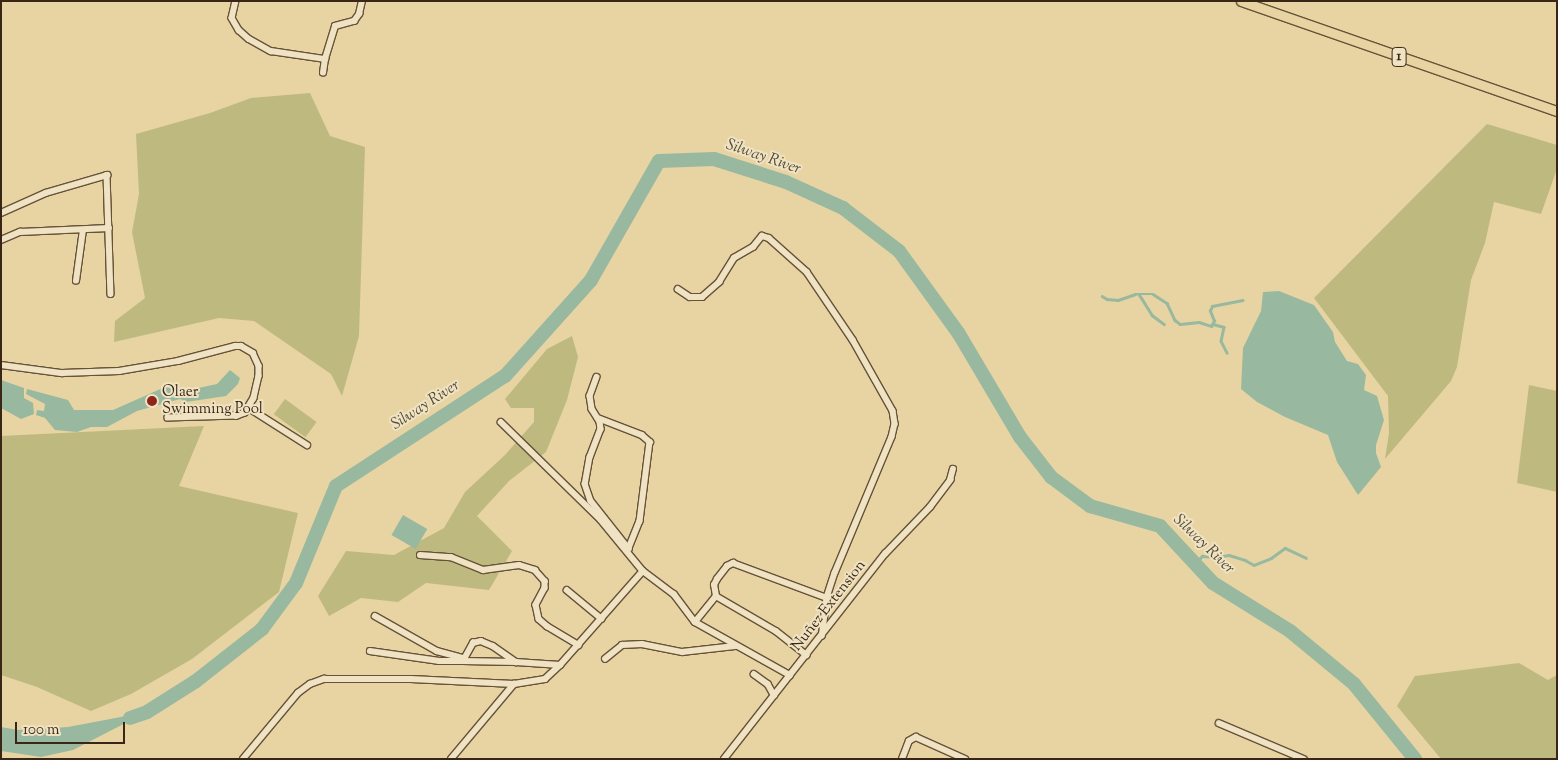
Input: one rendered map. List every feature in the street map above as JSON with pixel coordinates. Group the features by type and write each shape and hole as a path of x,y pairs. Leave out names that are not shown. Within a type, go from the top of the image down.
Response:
{"main road":[{"name":"1","path":"1241,1 1557,111"}],"street":[{"path":"236,1 232,18 239,30 249,39 271,51 325,59"},
{"path":"323,73 334,26 354,21 359,14 362,1"},
{"path":"1,213 46,193 97,178 107,187 111,294"},
{"path":"1,240 20,232 109,228"},
{"path":"76,281 83,230"},
{"path":"678,289 690,297 702,297 719,282 734,258 750,250 762,236 769,238 807,272 853,340 893,411 895,424 892,437 848,539 827,598 822,636"},
{"path":"1,365 62,373 119,371 178,361 241,346 253,353 259,366 258,385 249,408 245,412 237,416 168,418"},
{"path":"597,376 590,396 601,429 586,470 587,494 643,571 674,594 695,622 790,676"},
{"path":"249,408 307,445"},
{"path":"597,418 642,435 650,442 641,514 628,551"},
{"path":"501,422 595,514 628,551"},
{"name":"Nuñez Extension","path":"724,759 885,554 930,507 950,480 953,470"},
{"path":"420,555 452,557 483,570 519,565 535,570 545,582 545,588 536,605 539,619 547,626 579,645"},
{"path":"695,622 716,596 714,585 717,579 726,566 733,563 827,598"},
{"path":"243,759 298,694 310,684 324,679 344,677 420,679 514,684 546,678 579,645 643,571"},
{"path":"567,590 602,619"},
{"path":"716,596 776,631 807,655"},
{"path":"375,616 437,651 463,659"},
{"path":"463,659 473,644 481,641 493,646 516,662"},
{"path":"604,659 622,644 642,644 682,652 736,646"},
{"path":"370,651 439,661 463,659 560,665"},
{"path":"754,674 768,684 774,695"},
{"path":"451,759 514,684"},
{"path":"1219,723 1304,759"},
{"path":"902,759 909,741 916,737 965,759"}],"shaded area":[{"path":"310,93 330,136 365,147 359,336 342,396 331,374 254,321 219,318 114,342 115,321 145,298 132,232 139,194 136,134 210,113 251,98"},
{"path":"1487,124 1557,145 1557,169 1541,214 1494,202 1485,243 1471,280 1457,367 1451,381 1385,459 1389,433 1388,396 1314,298"},
{"path":"1279,291 1314,305 1333,332 1335,342 1347,361 1358,364 1366,375 1364,390 1377,396 1384,420 1376,445 1376,453 1381,467 1358,495 1337,462 1328,435 1285,417 1257,402 1241,389 1243,348 1261,311 1263,292"},
{"path":"572,336 578,357 567,400 546,452 509,481 477,516 512,551 489,590 426,583 398,602 361,598 329,616 318,596 346,551 394,555 444,528 465,492 505,455 534,422 534,408 511,408 505,399 547,349"},
{"name":"Olaer Swimming Pool","path":"230,370 240,378 238,384 226,396 186,402 180,399 137,411 107,427 91,427 77,432 55,430 45,418 36,415 37,410 44,411 45,404 26,394 27,389 68,400 74,410 113,410 165,387 184,391 217,384"},
{"path":"1,380 24,388 24,398 33,403 34,414 21,419 1,408"},
{"path":"1529,385 1557,391 1557,492 1517,483"},
{"path":"285,399 317,422 305,437 274,414"},
{"path":"204,426 179,486 298,513 279,592 192,659 131,694 91,711 37,687 1,675 1,436"},
{"path":"403,515 427,529 416,549 392,535"},
{"path":"1519,663 1548,680 1557,675 1557,759 1441,759 1397,706 1415,676"},
{"path":"147,712 73,750 41,757 1,751 1,727 18,730 68,727"}],"waterway":[{"name":"Silway River","path":"130,718 147,712 196,681 262,629 296,583 336,486 505,376 591,280 659,161 714,159 786,182 843,208 899,251 959,334 1020,437 1051,477 1090,506 1160,526 1213,583 1290,631 1354,684 1415,759"},
{"path":"1102,296 1107,299 1118,300 1135,294 1153,294 1167,303 1175,320 1180,324 1199,322 1211,326 1214,321 1210,311 1212,306 1242,300"},
{"path":"1139,294 1152,315 1164,324"},
{"path":"1213,324 1224,327 1221,341 1227,353"},
{"path":"1192,567 1202,556 1216,557 1229,555 1254,565 1271,558 1285,548 1306,558"}],"place":[{"name":"Olaer Swimming Pool","path":"152,401"}]}
